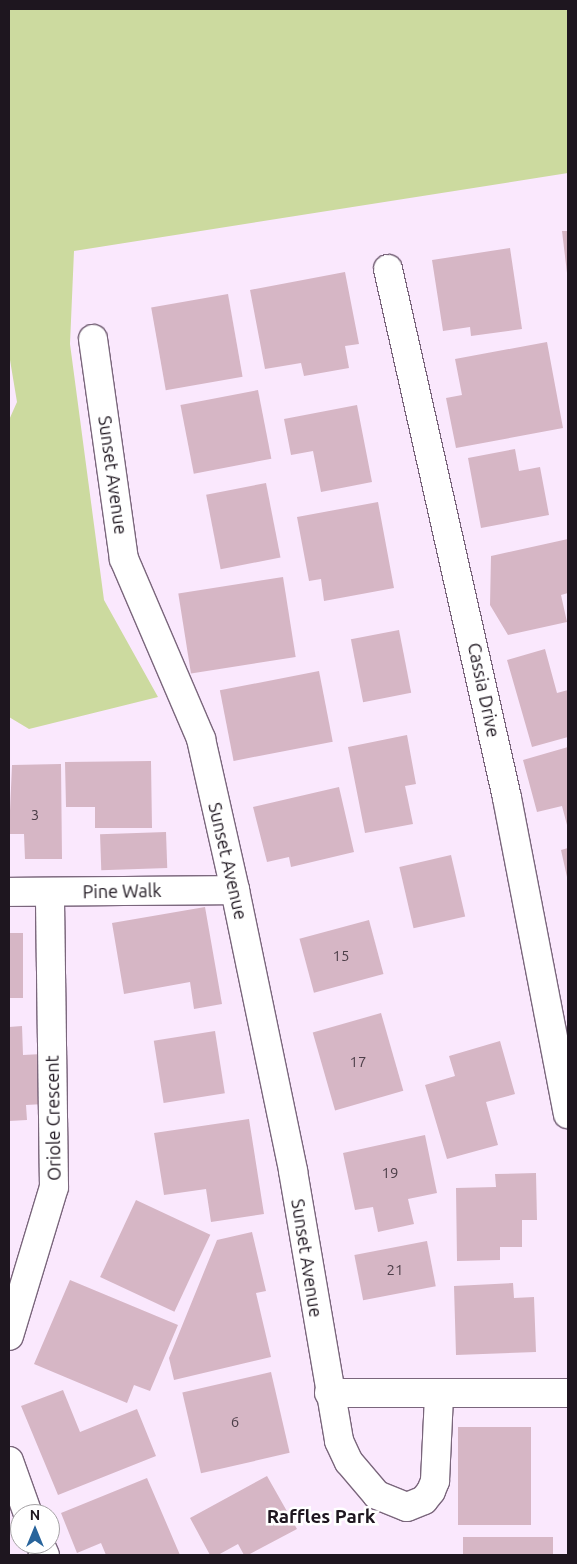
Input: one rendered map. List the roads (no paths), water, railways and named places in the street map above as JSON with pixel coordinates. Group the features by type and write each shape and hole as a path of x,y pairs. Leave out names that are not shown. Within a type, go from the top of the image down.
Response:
{"street":[{"name":"Cassia Drive","path":"388,269 507,798 568,1114"},
{"name":"Sunset Avenue","path":"94,339 124,559 201,739 235,890 293,1171 339,1441 349,1462 377,1495 407,1507 424,1500 435,1481 439,1395"},
{"name":"Pine Walk","path":"9,892 235,890"},
{"name":"Oriole Crescent","path":"9,1336 54,1187 50,892"},
{"path":"330,1393 439,1395 568,1393"},
{"path":"9,1461 24,1504"}],"district":[{"name":"Raffles Park","path":"321,1517"}]}
